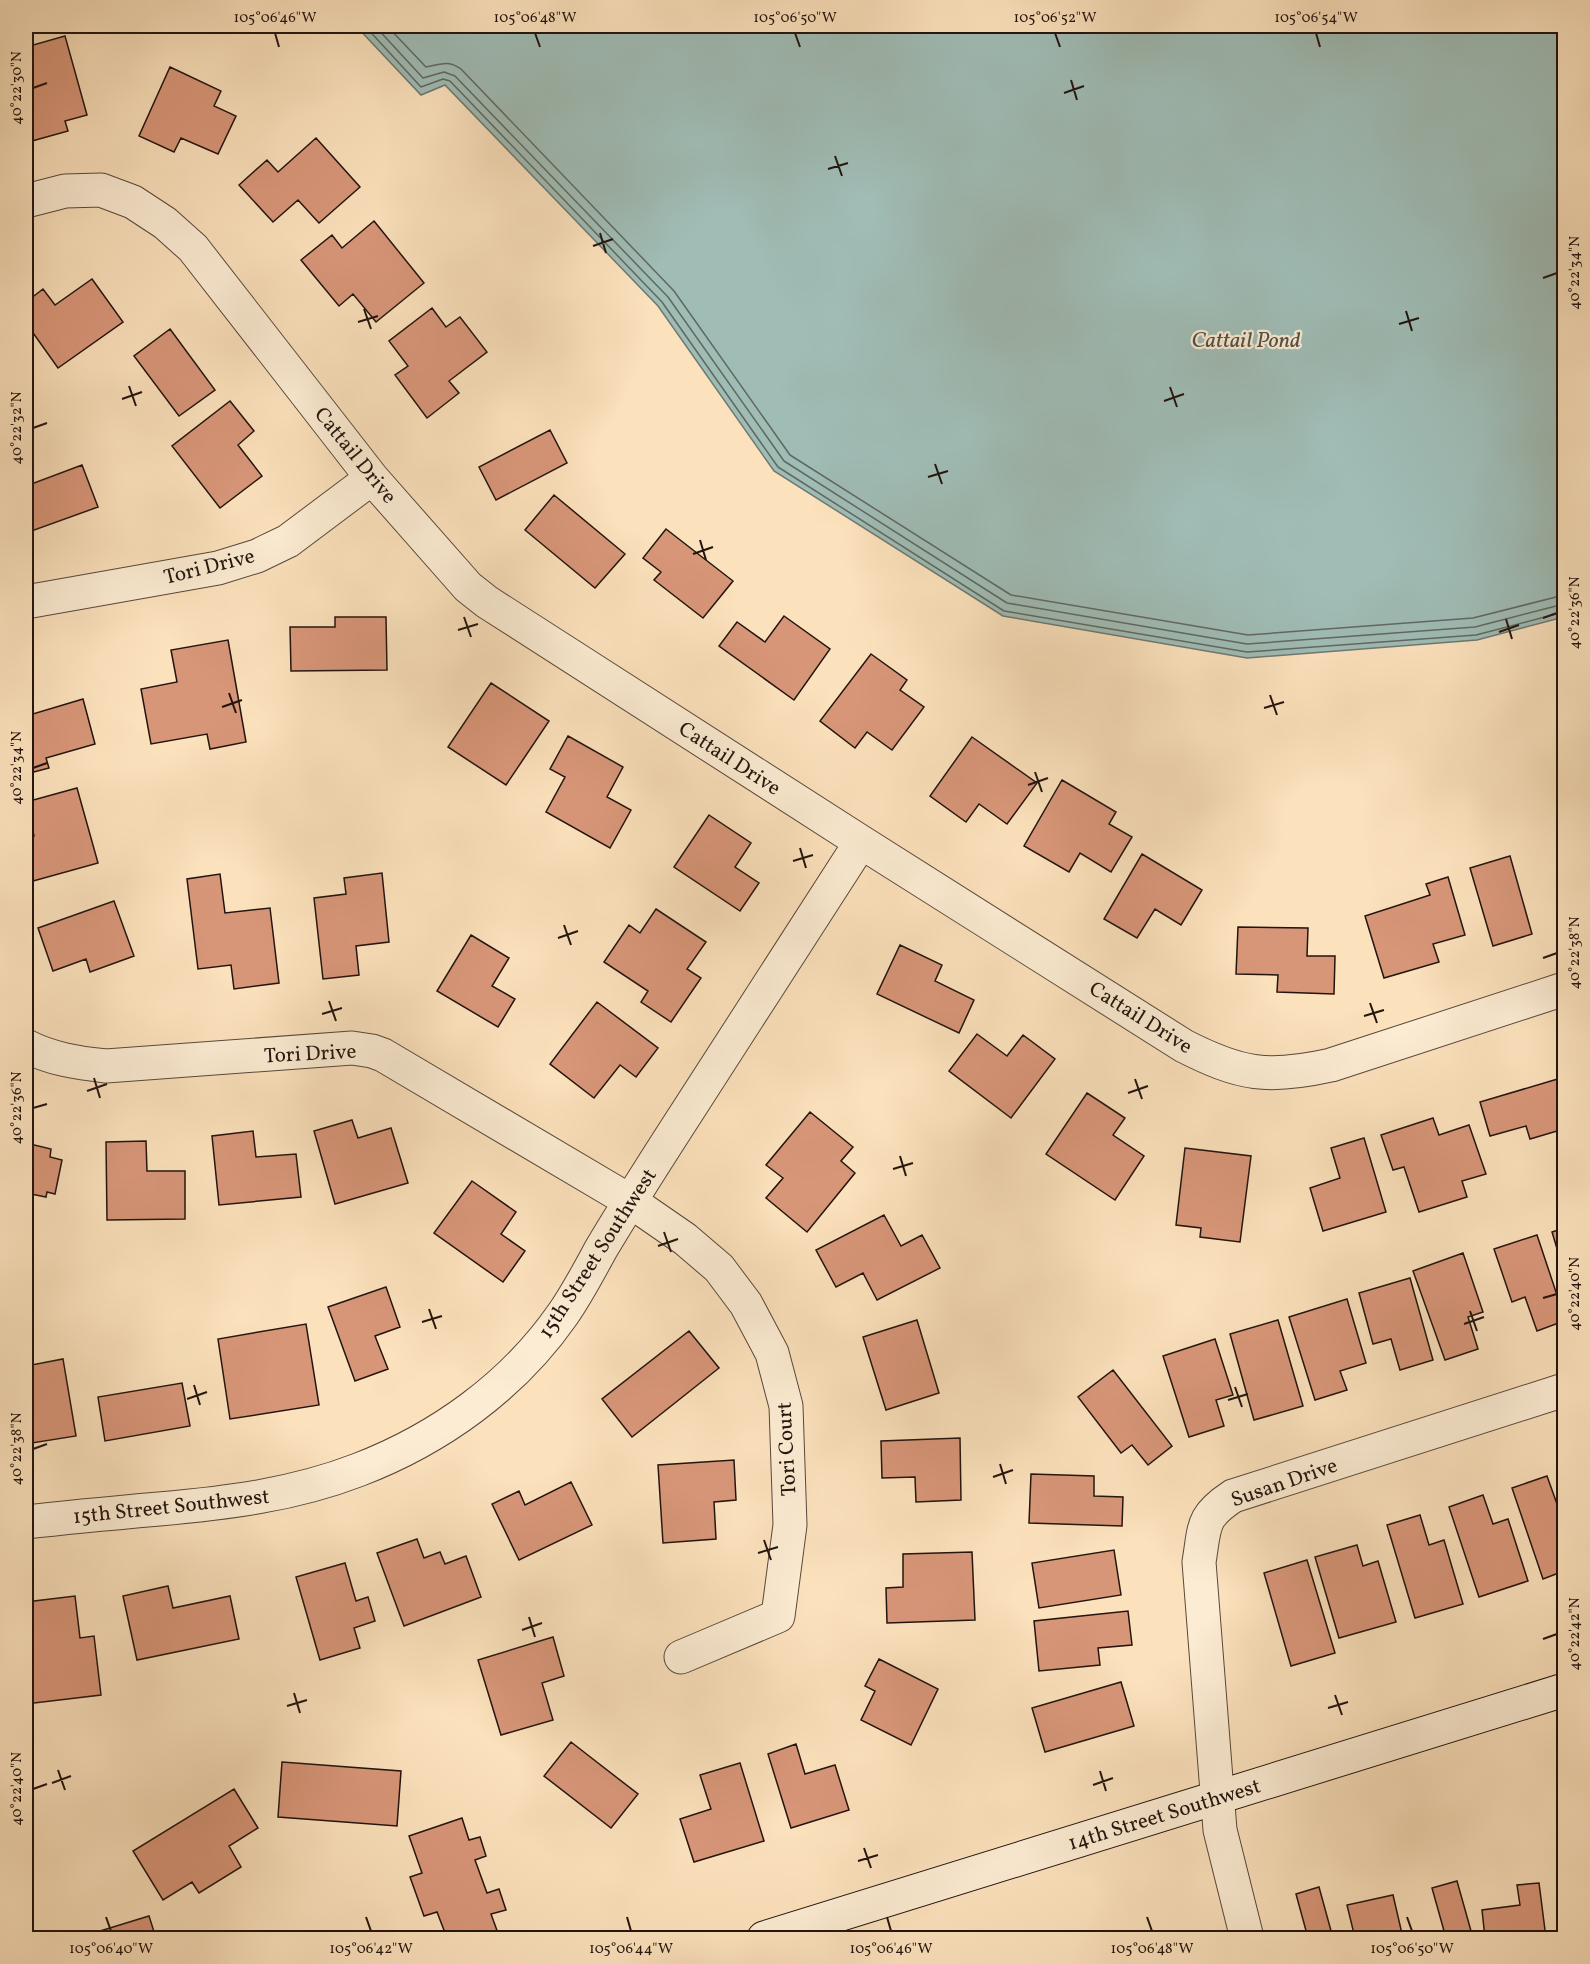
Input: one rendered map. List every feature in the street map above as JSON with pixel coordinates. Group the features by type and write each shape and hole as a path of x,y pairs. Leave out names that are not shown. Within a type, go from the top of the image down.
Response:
{"street":[{"name":"Cattail Drive","path":"26,201 65,191 101,190 133,202 165,223 193,248 372,478 468,587 487,602 861,842 1184,1046 1212,1060 1240,1070 1268,1074 1298,1072 1331,1065 1564,989"},
{"name":"Tori Drive","path":"26,602 218,568 256,556 288,541 372,478"},
{"name":"15th Street Southwest","path":"26,1522 234,1502 280,1494 321,1483 399,1453 443,1428 475,1406 534,1350 563,1314 630,1201 861,842"},
{"name":"Tori Drive","path":"26,1046 39,1053 78,1063 106,1066 352,1048 372,1051 383,1055 630,1201"},
{"name":"Tori Court","path":"630,1201 684,1239 719,1268 746,1304 772,1353 786,1406 790,1525 777,1616 681,1657"},
{"name":"Susan Drive","path":"1247,1938 1220,1830 1199,1562 1205,1522 1218,1506 1233,1496 1564,1390"},
{"name":"14th Street Southwest","path":"764,1938 1564,1690"}],"water":[{"name":"Cattail Pond","path":"356,26 1564,26 1564,617 1477,640 1247,658 1003,616 774,471 658,306 445,85 421,95"}],"building":[{"path":"65,36 87,115 65,121 68,131 32,141 26,117 26,47"},
{"path":"170,67 221,91 214,106 236,116 218,154 181,138 174,152 139,136"},
{"path":"316,138 360,187 319,223 298,200 273,222 239,185 267,160 278,172"},
{"path":"374,221 424,283 376,322 353,294 339,306 301,260 332,235 342,248"},
{"path":"92,279 123,322 58,368 26,323 26,302 43,289 55,305"},
{"path":"432,308 446,327 460,317 487,352 449,381 459,393 427,418 395,375 408,366 389,341"},
{"path":"170,329 215,390 179,416 134,356"},
{"path":"230,401 254,431 238,445 262,476 220,508 172,446"},
{"path":"550,430 567,463 496,500 479,467"},
{"path":"82,465 98,507 26,533 26,486"},
{"path":"554,495 625,554 595,588 525,530"},
{"path":"666,529 733,581 703,618 654,580 661,572 643,558"},
{"path":"784,616 830,649 794,700 719,646 737,622 765,642"},
{"path":"335,617 386,617 387,670 291,671 290,627 335,627"},
{"path":"228,640 246,742 210,749 207,734 151,744 141,689 177,682 171,650"},
{"path":"871,654 907,680 900,690 924,707 892,750 867,732 855,748 820,721"},
{"path":"491,683 549,721 506,785 448,747"},
{"path":"83,699 95,744 46,758 49,768 26,774 26,716"},
{"path":"568,736 623,767 607,797 631,810 610,848 546,812 565,777 550,769"},
{"path":"972,737 1037,783 1007,824 979,804 966,822 930,796"},
{"path":"1062,780 1116,812 1109,824 1132,837 1111,872 1080,853 1069,872 1024,846"},
{"path":"77,788 98,863 26,883 26,838 34,836 26,802"},
{"path":"709,815 751,843 735,867 759,883 740,911 674,867"},
{"path":"1142,854 1202,890 1181,925 1155,909 1137,938 1104,919"},
{"path":"1510,856 1532,934 1493,946 1470,868"},
{"path":"382,873 389,942 356,946 359,975 323,979 314,898 346,894 344,878"},
{"path":"220,874 225,913 270,908 279,983 234,989 231,965 198,969 187,879"},
{"path":"1448,877 1465,935 1433,944 1439,962 1384,978 1365,916 1430,895 1426,884"},
{"path":"114,901 134,956 90,972 86,959 53,971 38,928"},
{"path":"656,909 706,942 687,969 701,978 671,1022 641,1002 648,991 604,962 629,925 640,933"},
{"path":"1238,927 1308,928 1307,956 1335,956 1334,994 1277,992 1278,975 1236,974"},
{"path":"471,935 509,958 492,986 515,999 498,1027 437,991"},
{"path":"900,945 942,965 935,981 974,1000 959,1033 877,994"},
{"path":"597,1002 658,1048 636,1077 620,1065 594,1098 550,1064"},
{"path":"977,1034 1007,1056 1023,1035 1055,1059 1011,1118 949,1071"},
{"path":"1561,1078 1564,1090 1564,1129 1530,1139 1526,1126 1490,1136 1480,1102"},
{"path":"1087,1093 1125,1118 1113,1135 1144,1156 1115,1200 1046,1154"},
{"path":"810,1112 853,1147 841,1161 855,1173 807,1232 766,1198 783,1178 766,1165"},
{"path":"1433,1118 1439,1135 1469,1125 1486,1174 1462,1181 1467,1197 1419,1212 1404,1167 1393,1170 1381,1135"},
{"path":"352,1120 358,1138 391,1128 408,1183 335,1204 314,1131"},
{"path":"253,1131 256,1157 296,1154 301,1197 219,1205 212,1136"},
{"path":"1364,1138 1386,1212 1323,1231 1310,1188 1340,1178 1331,1148"},
{"path":"146,1141 147,1171 185,1171 185,1219 107,1220 106,1142"},
{"path":"26,1143 51,1149 50,1157 62,1160 55,1194 47,1192 46,1197 26,1193"},
{"path":"1185,1148 1251,1156 1240,1242 1200,1237 1201,1228 1176,1225"},
{"path":"472,1181 516,1212 501,1234 525,1251 503,1282 434,1233"},
{"path":"884,1215 901,1246 922,1235 940,1268 877,1300 863,1273 836,1287 816,1250"},
{"path":"1564,1228 1564,1272 1552,1232"},
{"path":"1537,1235 1564,1321 1537,1331 1525,1297 1512,1302 1494,1249"},
{"path":"1463,1253 1483,1312 1468,1317 1478,1349 1445,1360 1413,1271"},
{"path":"1410,1278 1433,1360 1400,1370 1391,1339 1373,1344 1359,1293"},
{"path":"386,1287 400,1327 375,1336 388,1369 355,1381 328,1307"},
{"path":"1347,1299 1366,1363 1340,1371 1347,1390 1315,1400 1289,1317"},
{"path":"917,1320 939,1393 886,1410 863,1337"},
{"path":"1278,1320 1303,1406 1254,1420 1230,1334"},
{"path":"306,1324 319,1405 230,1419 218,1339"},
{"path":"689,1331 719,1368 632,1437 602,1399"},
{"path":"1215,1339 1233,1395 1216,1400 1224,1426 1189,1437 1163,1356"},
{"path":"63,1359 76,1436 32,1443 26,1406 26,1366"},
{"path":"1113,1370 1172,1446 1148,1465 1132,1445 1121,1453 1078,1397"},
{"path":"182,1383 190,1426 105,1441 98,1397"},
{"path":"960,1438 961,1500 916,1502 915,1477 882,1478 881,1441"},
{"path":"734,1460 736,1500 714,1502 716,1539 663,1543 658,1465"},
{"path":"1031,1474 1094,1476 1094,1496 1123,1497 1122,1526 1029,1523"},
{"path":"1547,1476 1557,1504 1564,1502 1564,1571 1543,1579 1512,1488"},
{"path":"571,1482 592,1525 519,1560 492,1504 519,1491 525,1505"},
{"path":"1483,1495 1493,1524 1508,1519 1528,1581 1479,1597 1449,1507"},
{"path":"1420,1515 1429,1545 1444,1540 1463,1604 1415,1618 1387,1525"},
{"path":"417,1539 424,1558 440,1552 445,1564 466,1556 481,1597 404,1626 377,1553"},
{"path":"1357,1545 1363,1566 1378,1561 1396,1622 1339,1638 1315,1557"},
{"path":"1114,1550 1121,1595 1039,1608 1032,1563"},
{"path":"972,1552 975,1620 887,1623 886,1588 903,1587 903,1554"},
{"path":"1307,1560 1335,1653 1291,1666 1264,1573"},
{"path":"345,1563 356,1601 368,1597 375,1621 354,1628 360,1648 320,1660 296,1577"},
{"path":"168,1586 173,1608 230,1596 239,1639 137,1660 123,1596"},
{"path":"75,1596 80,1638 94,1636 101,1695 26,1704 26,1602"},
{"path":"1128,1611 1132,1645 1098,1648 1100,1665 1039,1671 1034,1621"},
{"path":"553,1637 564,1676 542,1683 553,1720 501,1735 478,1660"},
{"path":"879,1659 938,1689 911,1745 861,1720 875,1691 865,1686"},
{"path":"1121,1682 1134,1726 1045,1752 1032,1708"},
{"path":"571,1742 638,1794 611,1828 544,1776"},
{"path":"796,1744 805,1774 835,1765 849,1810 791,1828 768,1754"},
{"path":"282,1762 401,1771 397,1826 278,1817"},
{"path":"740,1763 764,1841 694,1862 680,1819 711,1809 700,1775"},
{"path":"234,1789 258,1828 229,1846 241,1867 199,1893 192,1882 163,1900 133,1851"},
{"path":"462,1818 469,1840 480,1837 486,1856 475,1860 487,1893 499,1889 506,1910 491,1914 499,1936 447,1938 437,1912 424,1916 410,1877 422,1873 409,1836"},
{"path":"1457,1881 1473,1938 1446,1938 1432,1888"},
{"path":"1539,1883 1546,1938 1485,1938 1482,1910 1520,1905 1517,1885"},
{"path":"1319,1887 1333,1938 1308,1938 1296,1894"},
{"path":"1393,1895 1403,1938 1355,1938 1347,1905"},
{"path":"149,1916 156,1938 102,1938 100,1931"},
{"path":"1194,1931 1196,1938 1167,1938"}]}
